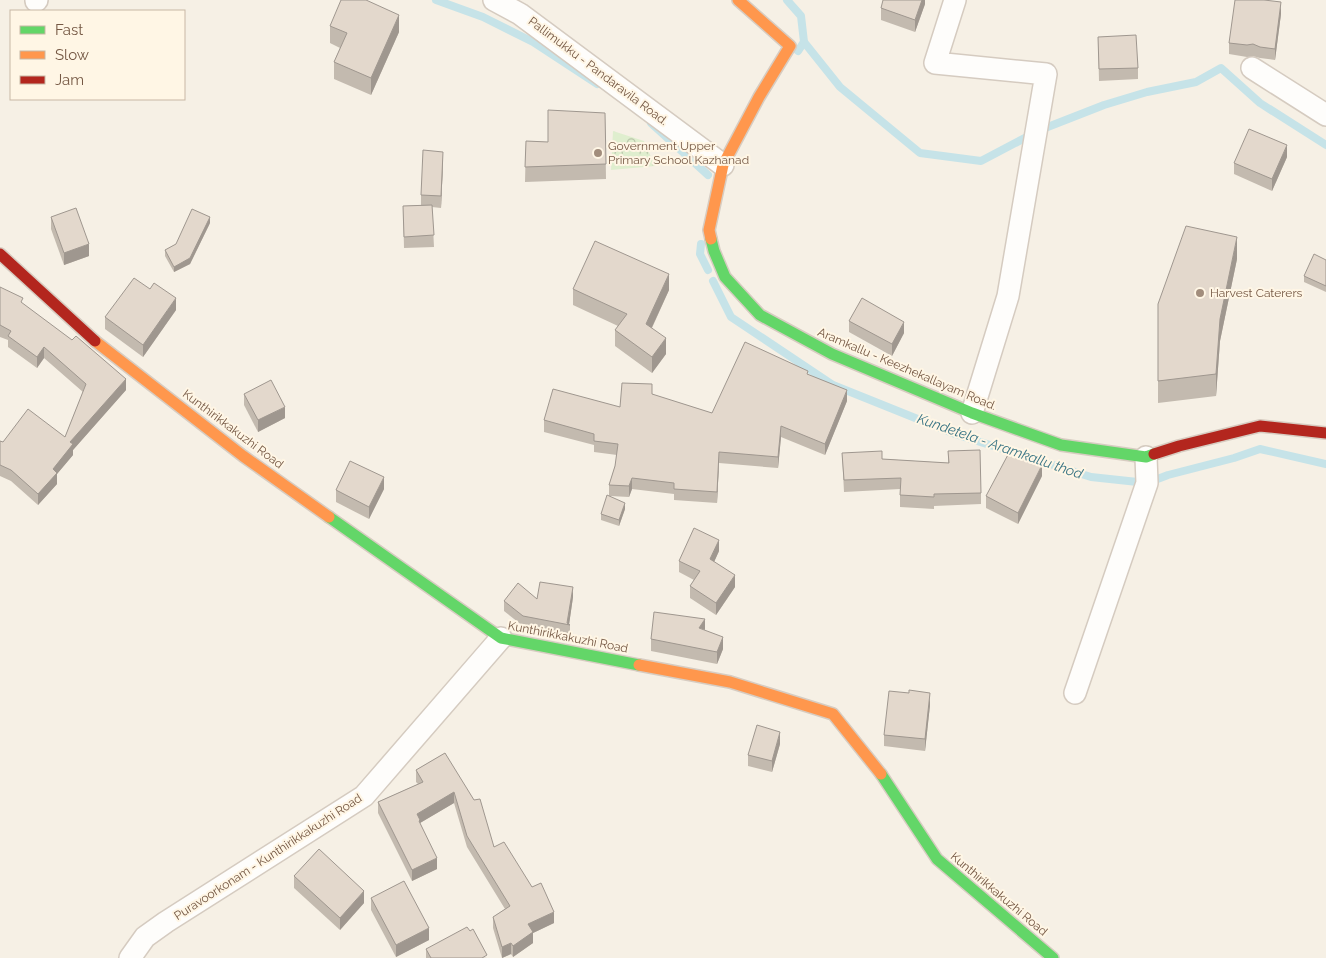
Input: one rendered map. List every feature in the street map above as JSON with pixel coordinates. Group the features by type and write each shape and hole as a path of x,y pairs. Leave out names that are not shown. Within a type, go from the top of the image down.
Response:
{"street":[{"name":"Pallimukku - Pandaravila Road.","path":"494,0 520,14 723,166"},
{"name":"Aramkallu - Keezhekallayam Road.","path":"738,0 790,46 759,97 723,166 709,230 714,251 725,277 760,315 832,354 972,414 1061,445 1146,457 1179,446 1260,426 1326,433"},
{"path":"955,0 935,63 1046,74 1008,296 972,414"},
{"path":"1252,68 1326,115"},
{"name":"Kunthirikkakuzhi Road","path":"0,254 84,332 243,456 501,638 730,682 833,714 880,772 937,859 1053,958"},
{"path":"1075,694 1147,483 1146,457"},
{"name":"Puravoorkonam - Kunthirikkakuzhi Road","path":"130,958 145,938 166,922 364,796 501,638"}],"green space":[{"path":"613,131 644,141 655,166 611,170"}],"building":[{"path":"341,0 366,0 399,15 371,78 334,62 347,33 330,26"},
{"path":"883,0 922,0 915,20 881,8"},
{"path":"1235,0 1281,2 1275,49 1253,44 1229,43"},
{"path":"1136,35 1138,68 1099,69 1098,37"},
{"path":"548,110 605,113 606,164 525,167 526,141 548,142"},
{"path":"1249,129 1287,145 1272,179 1234,163"},
{"path":"423,150 443,152 441,196 421,195"},
{"path":"432,205 434,235 404,237 403,206"},
{"path":"76,208 89,244 64,253 51,217"},
{"path":"192,209 210,217 190,258 174,267 165,250 176,244"},
{"name":"Harvest Caterers","path":"1186,226 1237,237 1220,319 1216,374 1158,381 1158,304"},
{"path":"595,241 669,274 646,324 666,338 652,357 615,330 627,314 573,289"},
{"path":"1314,254 1326,260 1326,286 1304,276"},
{"path":"134,278 150,289 154,283 176,298 143,345 105,317"},
{"path":"0,287 23,298 21,302 72,340 76,336 126,379 70,442 73,444 53,469 57,473 38,494 11,470 0,465 0,441 3,442 28,409 65,437 86,384 44,347 37,357 8,336 11,331 0,325"},
{"path":"862,298 904,322 892,344 849,321"},
{"path":"745,342 808,371 807,374 847,390 825,444 781,426 778,457 719,452 717,492 674,489 674,483 632,478 629,486 609,485 615,466 618,444 594,441 594,434 544,420 553,389 620,407 622,383 652,384 652,394 712,413"},
{"path":"271,380 285,407 258,420 244,394"},
{"path":"1011,449 1042,465 1018,513 986,496"},
{"path":"980,450 981,493 934,494 934,497 900,495 901,478 844,480 842,453 882,451 882,459 949,463 948,451"},
{"path":"350,461 384,477 369,507 336,490"},
{"path":"607,495 625,503 619,520 601,514"},
{"path":"694,528 719,540 710,559 735,575 716,603 690,586 700,571 679,561"},
{"path":"540,582 573,587 567,623 570,625 523,616 504,601 518,583 537,599"},
{"path":"654,612 705,619 699,628 723,637 717,652 651,639"},
{"path":"909,690 930,693 925,739 884,735 889,691 909,693"},
{"path":"757,725 780,732 772,761 748,755"},
{"path":"445,753 474,800 480,799 494,847 504,842 532,887 541,883 554,912 528,924 533,932 513,946 511,943 502,947 493,917 510,906 467,836 454,792 417,814 437,858 412,870 378,802 423,782 416,770"},
{"path":"319,849 364,891 340,918 294,876"},
{"path":"404,881 429,928 396,945 371,898"},
{"path":"467,927 470,931 473,929 487,955 482,958 431,958 426,949"}],"waterway":[{"path":"436,0 483,17 533,42 597,84"},
{"name":"Kundetela - Aramkallu thod","path":"787,0 801,16 804,42 798,51"},
{"path":"804,42 840,87 920,153 981,161 1040,130 1104,105 1147,92 1196,82 1221,68 1260,103 1326,145"},
{"path":"651,123 708,175"},
{"name":"Kundetela - Aramkallu thod","path":"701,244 700,254 708,270"},
{"name":"Kundetela - Aramkallu thod","path":"713,281 731,317 833,385 955,434 1091,477 1147,483 1168,475 1234,458 1260,449 1326,464"}],"traffic: fast":[{"path":"711,239 725,277 760,315 832,354 972,413 1061,445 1146,457 1154,454"},
{"path":"329,517 501,638 639,665"},
{"path":"881,774 937,859 1053,958"}],"traffic: slow":[{"path":"711,239 709,230 723,165 759,97 790,46 738,0"},
{"path":"95,341 243,456 329,517"},
{"path":"639,665 730,682 833,714 881,774"}],"traffic: jam":[{"path":"0,254 95,341"},
{"path":"1154,454 1260,426 1326,433"}],"place":[{"name":"Government Upper Primary School Kazhanad","path":"598,153"},
{"name":"Harvest Caterers","path":"1200,293"}]}
